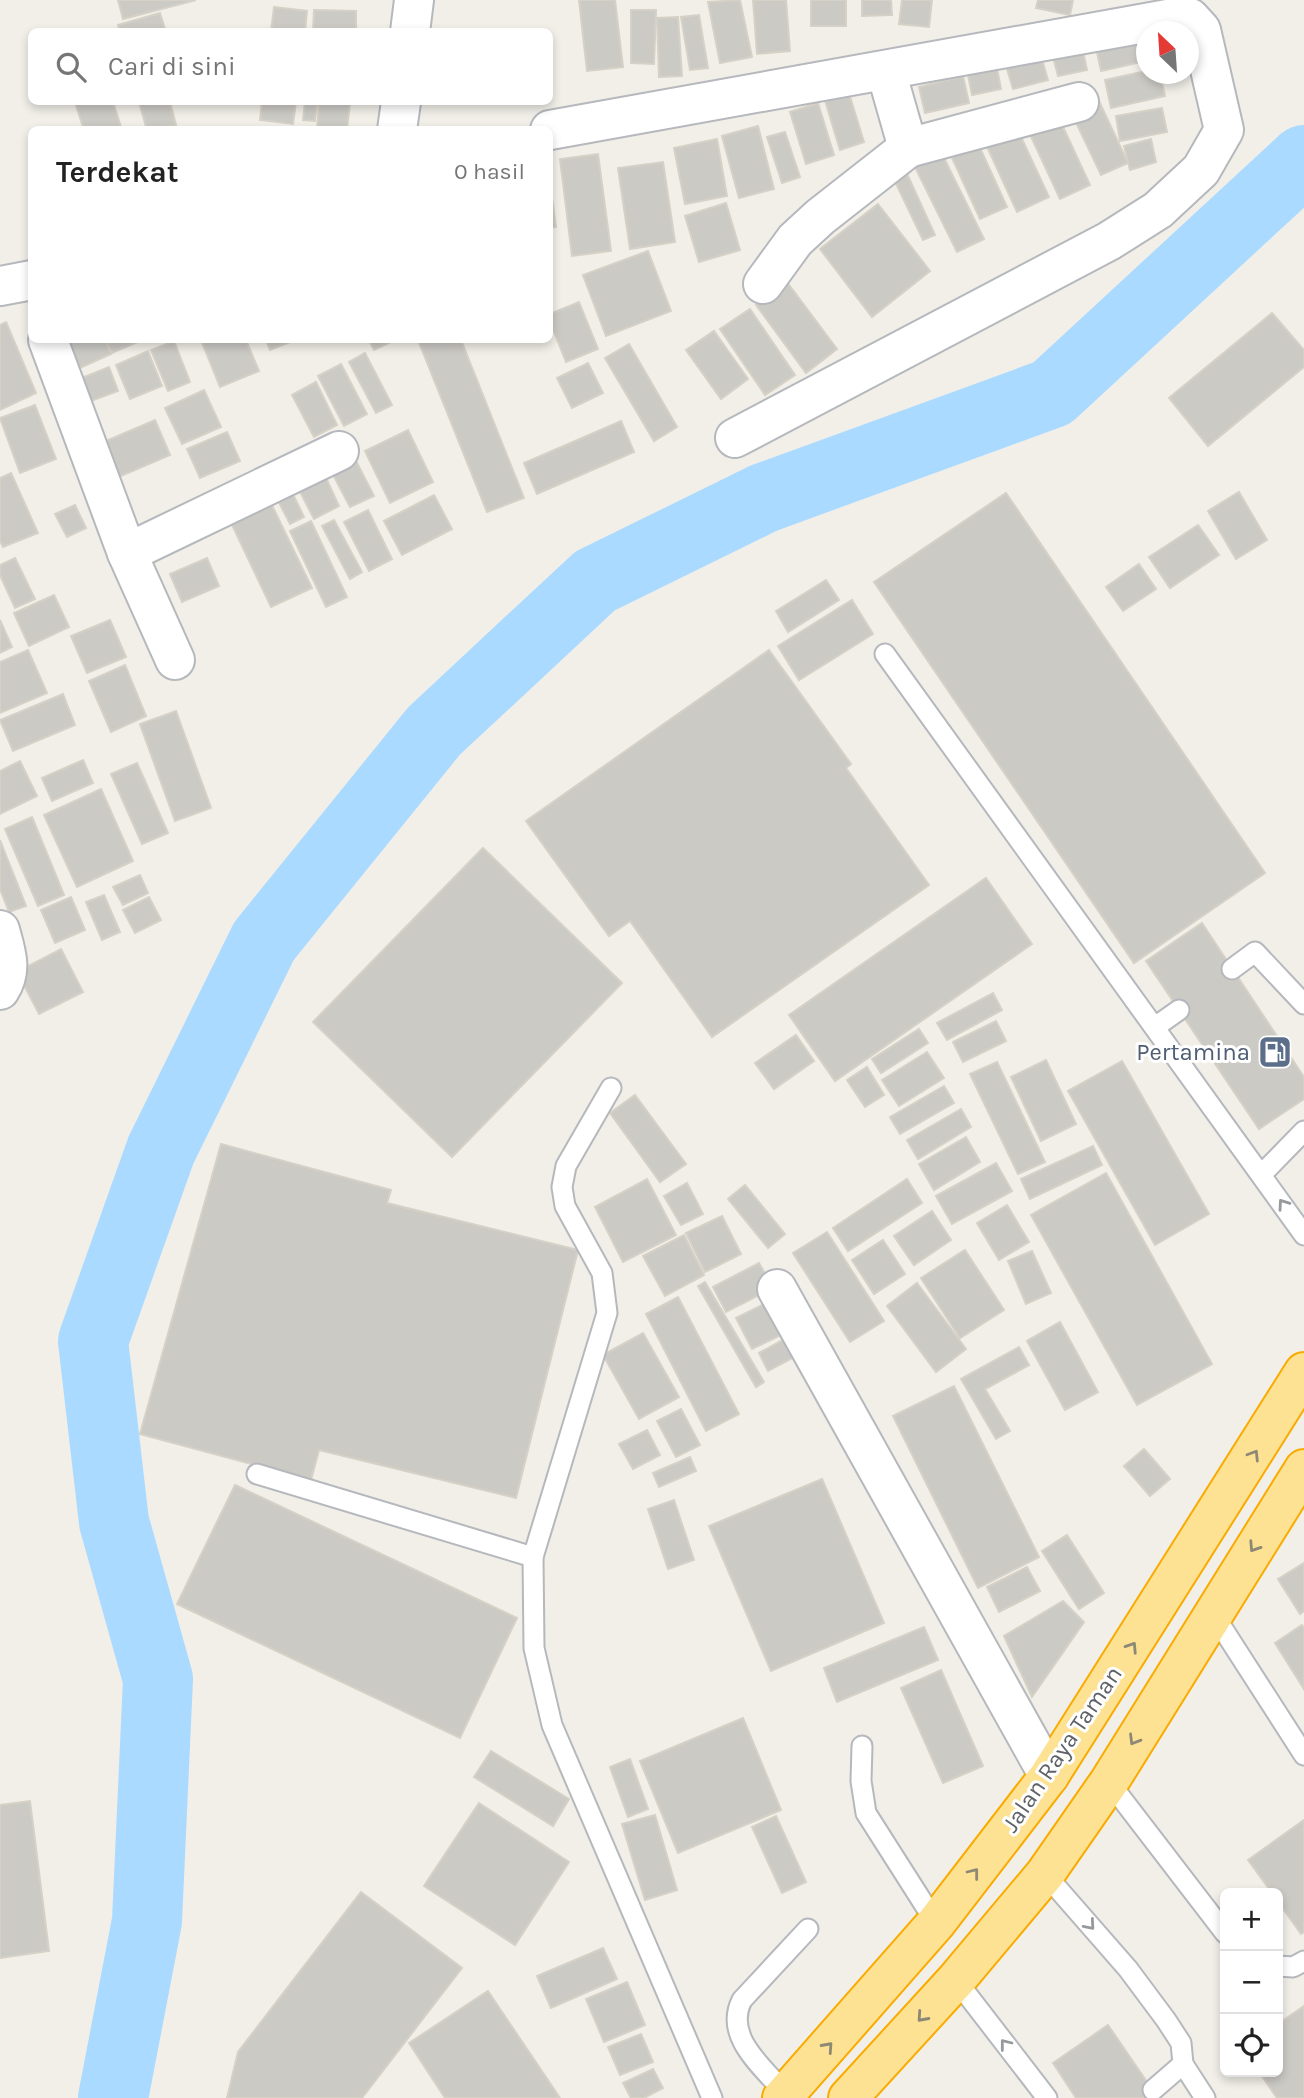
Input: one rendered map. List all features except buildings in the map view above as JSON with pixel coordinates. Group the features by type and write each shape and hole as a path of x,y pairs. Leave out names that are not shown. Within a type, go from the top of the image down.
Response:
{"highway":[{"name":"Jalan Raya Taman","path":"784,2096 936,1923 1049,1776 1304,1372"},
{"path":"848,2098 956,1980 1045,1874 1109,1782 1212,1612 1304,1469"}],"street":[{"path":"410,28 414,0"},
{"path":"553,129 1173,18 1190,18 1201,30 1224,130 1201,170 1158,210 1109,241 735,438"},
{"path":"886,71 908,148"},
{"path":"763,284 795,240 908,148 1079,102"},
{"path":"398,126 401,105"},
{"path":"49,343 127,553 175,660"},
{"path":"127,553 339,451"},
{"path":"0,930 8,978 0,990"},
{"path":"777,1289 1049,1776"}],"lane":[{"path":"885,654 1304,1235"},
{"path":"1233,969 1255,952 1304,1004"},
{"path":"1155,1027 1178,1010"},
{"path":"611,1088 566,1166 562,1187 565,1206 602,1273 607,1314 533,1557 534,1648 552,1725 712,2098"},
{"path":"1262,1174 1304,1131"},
{"path":"257,1474 533,1557"},
{"path":"1212,1612 1304,1755"},
{"path":"862,1746 861,1781 866,1813 936,1923"},
{"path":"1109,1782 1220,1926"},
{"path":"1045,1874 1128,1969 1166,2020 1181,2043 1183,2064 1205,2098"},
{"path":"784,2096 741,2041 735,2024 737,2010 742,2000 808,1929"},
{"path":"1283,1966 1293,1967 1304,1961"},
{"path":"956,1980 1047,2098"},
{"path":"1153,2090 1183,2064"}],"waterway":[{"path":"113,2098 147,1921 158,1679 114,1522 93,1341 161,1150 264,941 434,731 595,581 764,498 1052,393 1304,160"}],"place":[{"name":"Pertamina","path":"1275,1052"}]}
